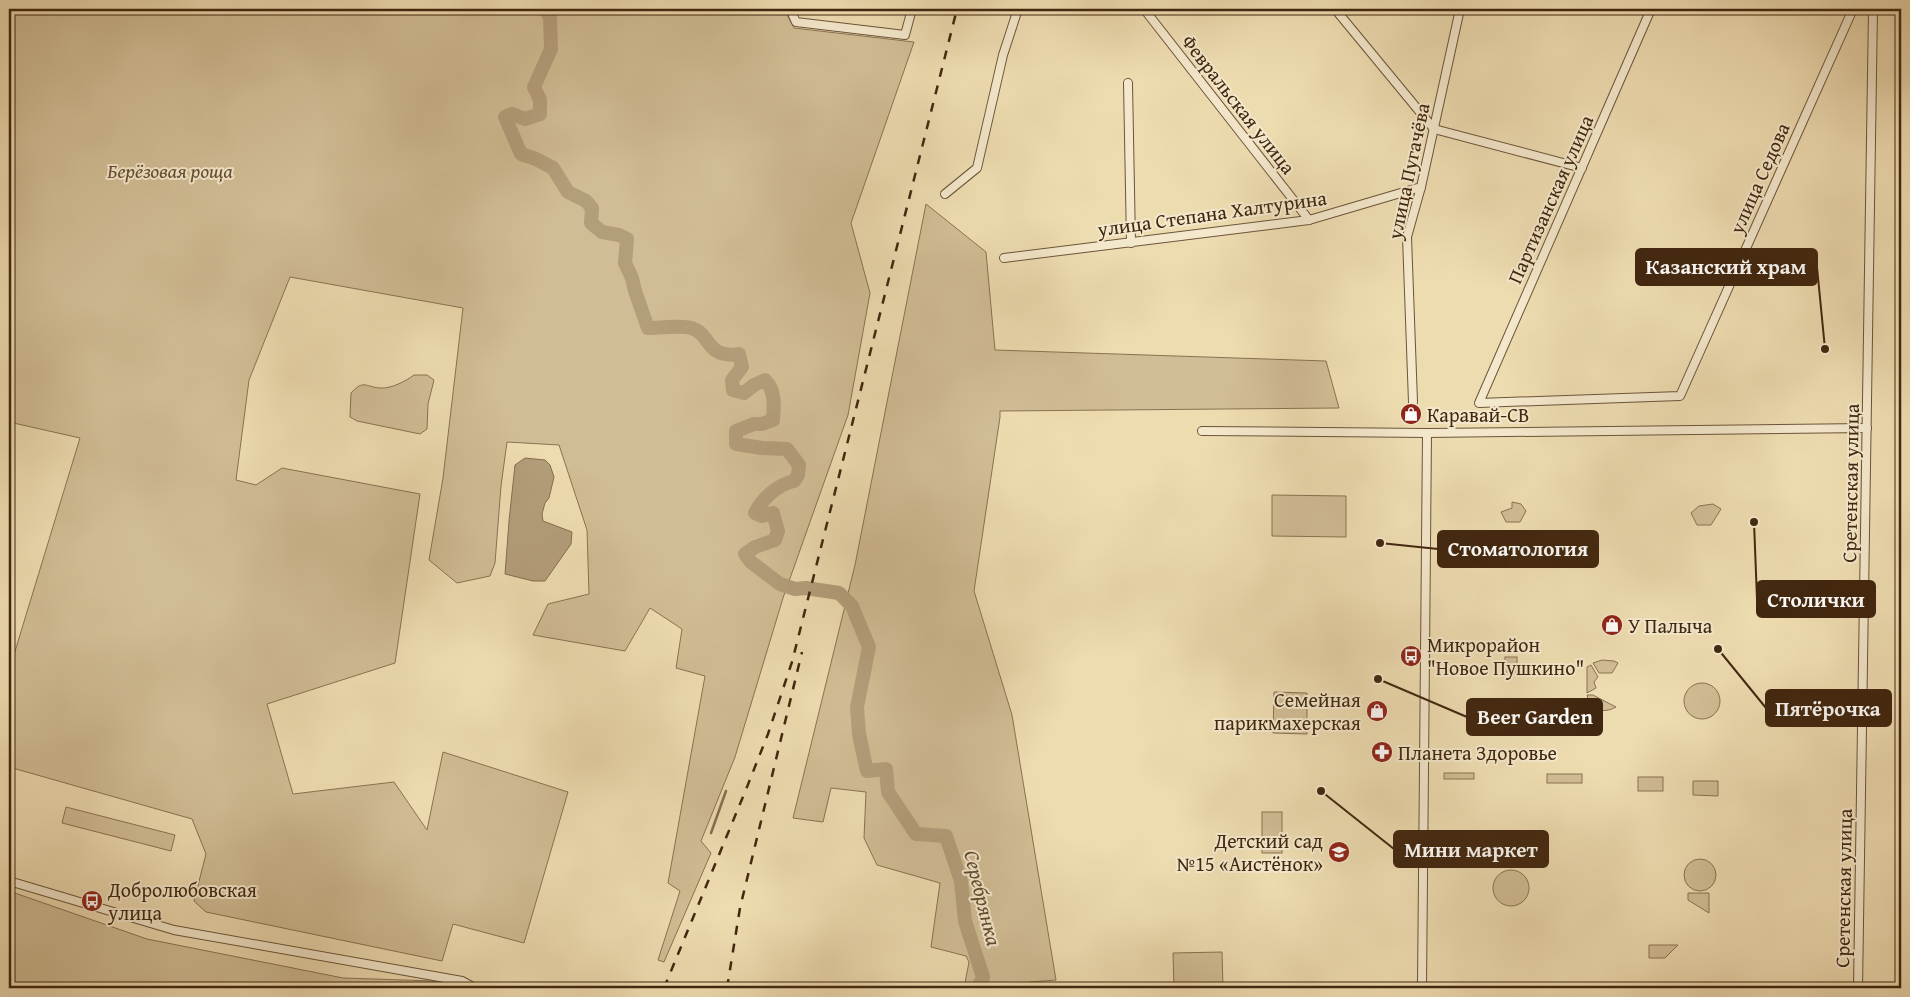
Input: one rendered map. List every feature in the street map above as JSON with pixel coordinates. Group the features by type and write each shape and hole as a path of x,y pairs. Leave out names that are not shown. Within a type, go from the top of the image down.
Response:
{"street":[{"path":"790,9 796,22 905,35 912,9"},
{"path":"945,194 977,168 1003,55 1018,9"},
{"name":"Февральская улица","path":"1144,9 1309,220"},
{"path":"1335,9 1434,129 1582,168"},
{"name":"улица Пугачёва","path":"1413,402 1407,237 1421,188 1460,9"},
{"name":"Партизанская улица","path":"1479,403 1651,9"},
{"name":"улица Седова","path":"1479,403 1680,396 1852,9"},
{"name":"Сретенская улица","path":"1858,988 1873,9"},
{"path":"1128,83 1131,243"},
{"name":"улица Степана Халтурина","path":"1004,258 1309,220 1421,188"},
{"path":"1202,431 1427,433 1867,428"},
{"path":"1422,988 1427,433"},
{"path":"9,882 174,930 462,981 475,988"}],"green space":[{"name":"Берёзовая роща","path":"9,9 784,9 794,28 914,42 851,223 870,293 848,415 783,598 735,757 701,841 711,853 664,962 658,960 680,891 668,883 705,676 676,668 682,629 650,608 625,651 533,635 548,604 589,594 587,530 559,445 507,442 501,486 495,563 490,576 457,583 429,560 443,478 463,308 290,277 249,380 236,480 256,485 282,468 420,494 395,663 267,704 293,794 394,782 427,830 443,752 568,792 524,943 453,924 442,961 206,912 194,901 206,854 192,819 9,767 9,671 80,438 9,422"},
{"path":"926,204 986,252 995,350 1326,361 1339,408 1000,411 974,591 1012,715 1056,980 1030,982 1026,988 964,988 969,962 966,956 931,947 940,883 877,865 864,838 866,792 831,788 823,822 793,818 855,565"},
{"path":"414,375 427,375 434,380 428,404 427,429 420,434 357,421 350,417 351,393 359,386 389,387 403,382"},
{"path":"1272,495 1346,496 1346,537 1272,536"},
{"path":"1512,502 1521,504 1526,511 1520,522 1506,522 1501,512 1512,508"},
{"path":"1713,504 1721,509 1711,525 1697,525 1691,513 1699,506"},
{"path":"1505,657 1517,657 1517,672 1505,672"},
{"path":"1602,660 1618,663 1612,673 1599,673 1593,663"},
{"path":"1591,665 1598,677 1594,682 1596,688 1587,693 1587,667"},
{"path":"1702,683 1709,684 1715,688 1719,694 1719,708 1715,714 1709,718 1702,719 1695,718 1689,714 1685,708 1684,701 1685,694 1689,688 1695,684"},
{"path":"1274,692 1307,693 1307,734 1273,733"},
{"path":"1587,695 1593,695 1616,707 1609,710 1596,709 1590,705"},
{"path":"1444,773 1474,773 1474,779 1444,779"},
{"path":"1547,774 1582,774 1582,783 1547,783"},
{"path":"1638,777 1663,777 1663,791 1638,791"},
{"path":"1693,781 1718,781 1718,796 1693,795"},
{"path":"66,807 175,835 171,851 62,823"},
{"path":"1262,812 1282,812 1282,853 1262,853"},
{"path":"1700,859 1712,863 1716,875 1712,887 1700,891 1688,887 1684,875 1688,863"},
{"path":"1511,870 1518,871 1524,875 1528,881 1528,895 1524,901 1518,905 1511,906 1504,905 1498,901 1494,895 1493,888 1494,881 1498,875 1504,871"},
{"path":"9,891 147,939 343,978 434,981 452,988 9,988"},
{"path":"1688,893 1709,893 1709,913 1688,900"},
{"path":"1649,945 1678,945 1665,958 1649,958"},
{"path":"1222,952 1223,988 1174,988 1173,953"}],"shaded area":[{"path":"525,458 545,460 550,465 554,477 549,498 545,503 542,514 543,521 572,532 571,544 545,581 533,581 505,574 515,465"}],"waterway":[{"name":"Серебрянка","path":"545,9 550,17 551,49 534,87 540,100 540,114 525,119 512,114 505,117 521,154 553,168 568,192 586,201 592,208 591,223 602,232 619,235 627,239 625,263 632,278 648,328 691,328 703,335 714,350 728,355 739,354 742,367 732,380 733,390 744,393 754,385 765,380 769,384 774,399 773,420 762,424 754,424 736,431 736,444 787,449 799,465 798,475 794,481 771,493 755,513 762,516 773,513 778,531 775,540 755,547 745,554 751,562 780,584 795,589 806,588 839,593 852,606 869,647 857,707 859,734 867,771 886,769 888,792 916,834 946,836 961,881 965,921 983,977 978,988"},
{"path":"711,833 726,791"}],"railway":[{"path":"664,988 768,734 792,662 957,9"},
{"path":"727,988 740,908 802,652"}],"place":[{"name":"Казанский храм","path":"1825,349"},
{"name":"Каравай-СВ","path":"1411,414"},
{"name":"Столички","path":"1754,522"},
{"name":"Стоматология","path":"1380,543"},
{"name":"У Палыча","path":"1612,625"},
{"name":"Пятёрочка","path":"1718,649"},
{"name":"Микрорайон \"Новое Пушкино\"","path":"1411,656"},
{"name":"Beer Garden","path":"1378,679"},
{"name":"Семейная парикмахерская","path":"1377,711"},
{"name":"Планета Здоровье","path":"1382,752"},
{"name":"Мини маркет","path":"1321,791"},
{"name":"Детский сад №15 «Аистёнок»","path":"1339,852"},
{"name":"Добролюбовская улица","path":"92,901"}]}
